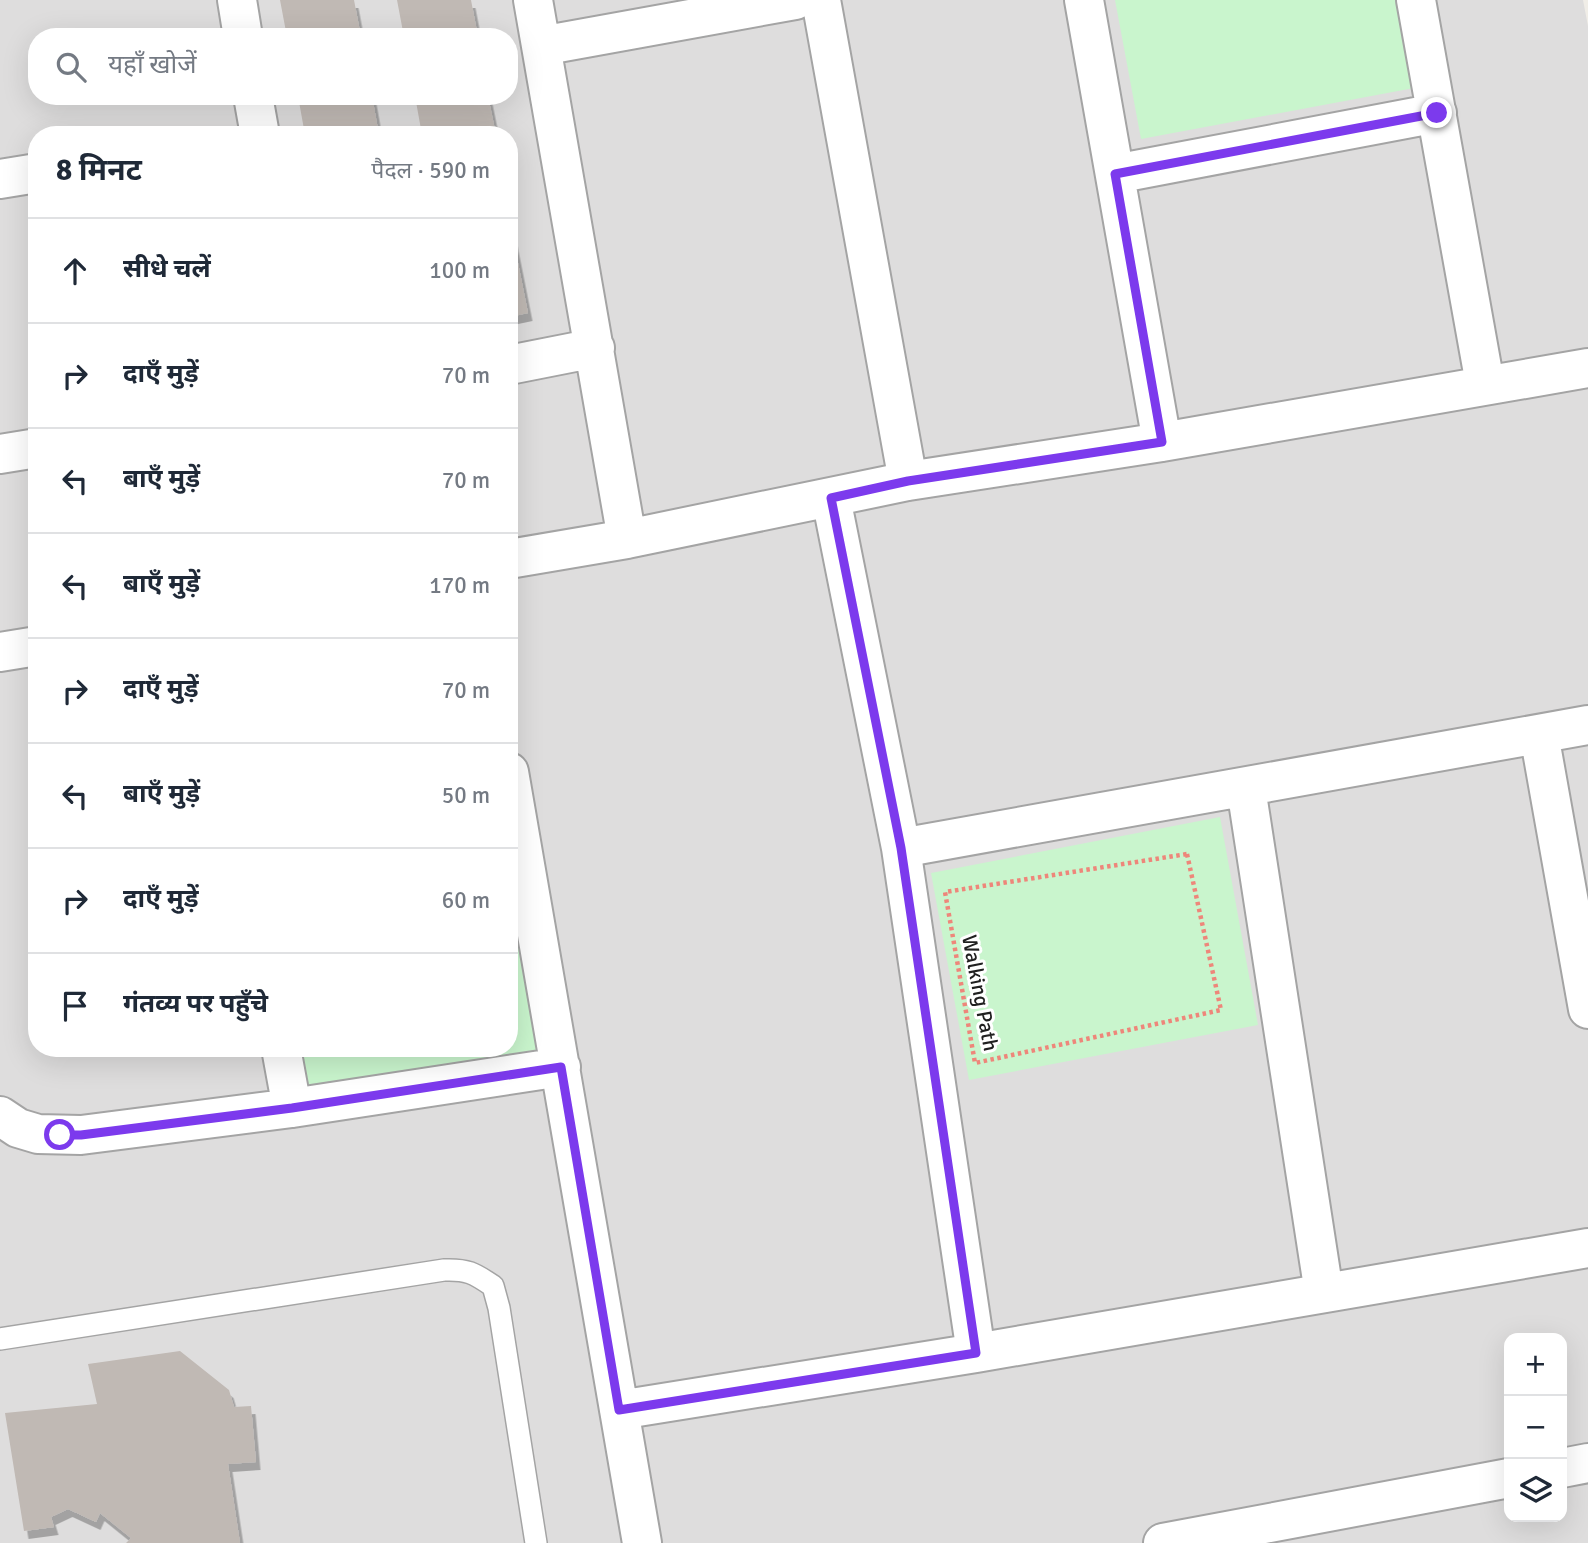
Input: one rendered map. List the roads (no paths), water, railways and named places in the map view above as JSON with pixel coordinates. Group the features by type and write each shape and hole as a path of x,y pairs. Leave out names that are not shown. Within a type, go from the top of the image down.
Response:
{"street":[{"path":"236,0 241,28"},
{"path":"533,0 627,539"},
{"path":"541,46 795,0"},
{"path":"821,0 908,481"},
{"path":"1084,0 1162,442"},
{"path":"1416,0 1485,384"},
{"path":"255,105 258,126"},
{"path":"1115,174 1437,113"},
{"path":"0,179 28,174"},
{"path":"518,363 595,348"},
{"path":"518,557 627,539 908,481 1162,442 1588,368"},
{"path":"0,454 28,449"},
{"path":"831,498 901,848 976,1353"},
{"path":"0,652 28,647"},
{"path":"901,848 1588,725"},
{"path":"1539,734 1588,1009"},
{"path":"1246,788 1324,1293"},
{"path":"518,823 642,1543"},
{"path":"283,1057 292,1108"},
{"path":"0,1116 18,1128 38,1134 81,1135 292,1108 561,1067"},
{"path":"619,1410 976,1353 1588,1248"},
{"path":"1567,1467 1588,1463"},
{"path":"1163,1543 1504,1479"}],"lane":[{"path":"0,1339 463,1269 493,1286 499,1308 536,1543"}]}
